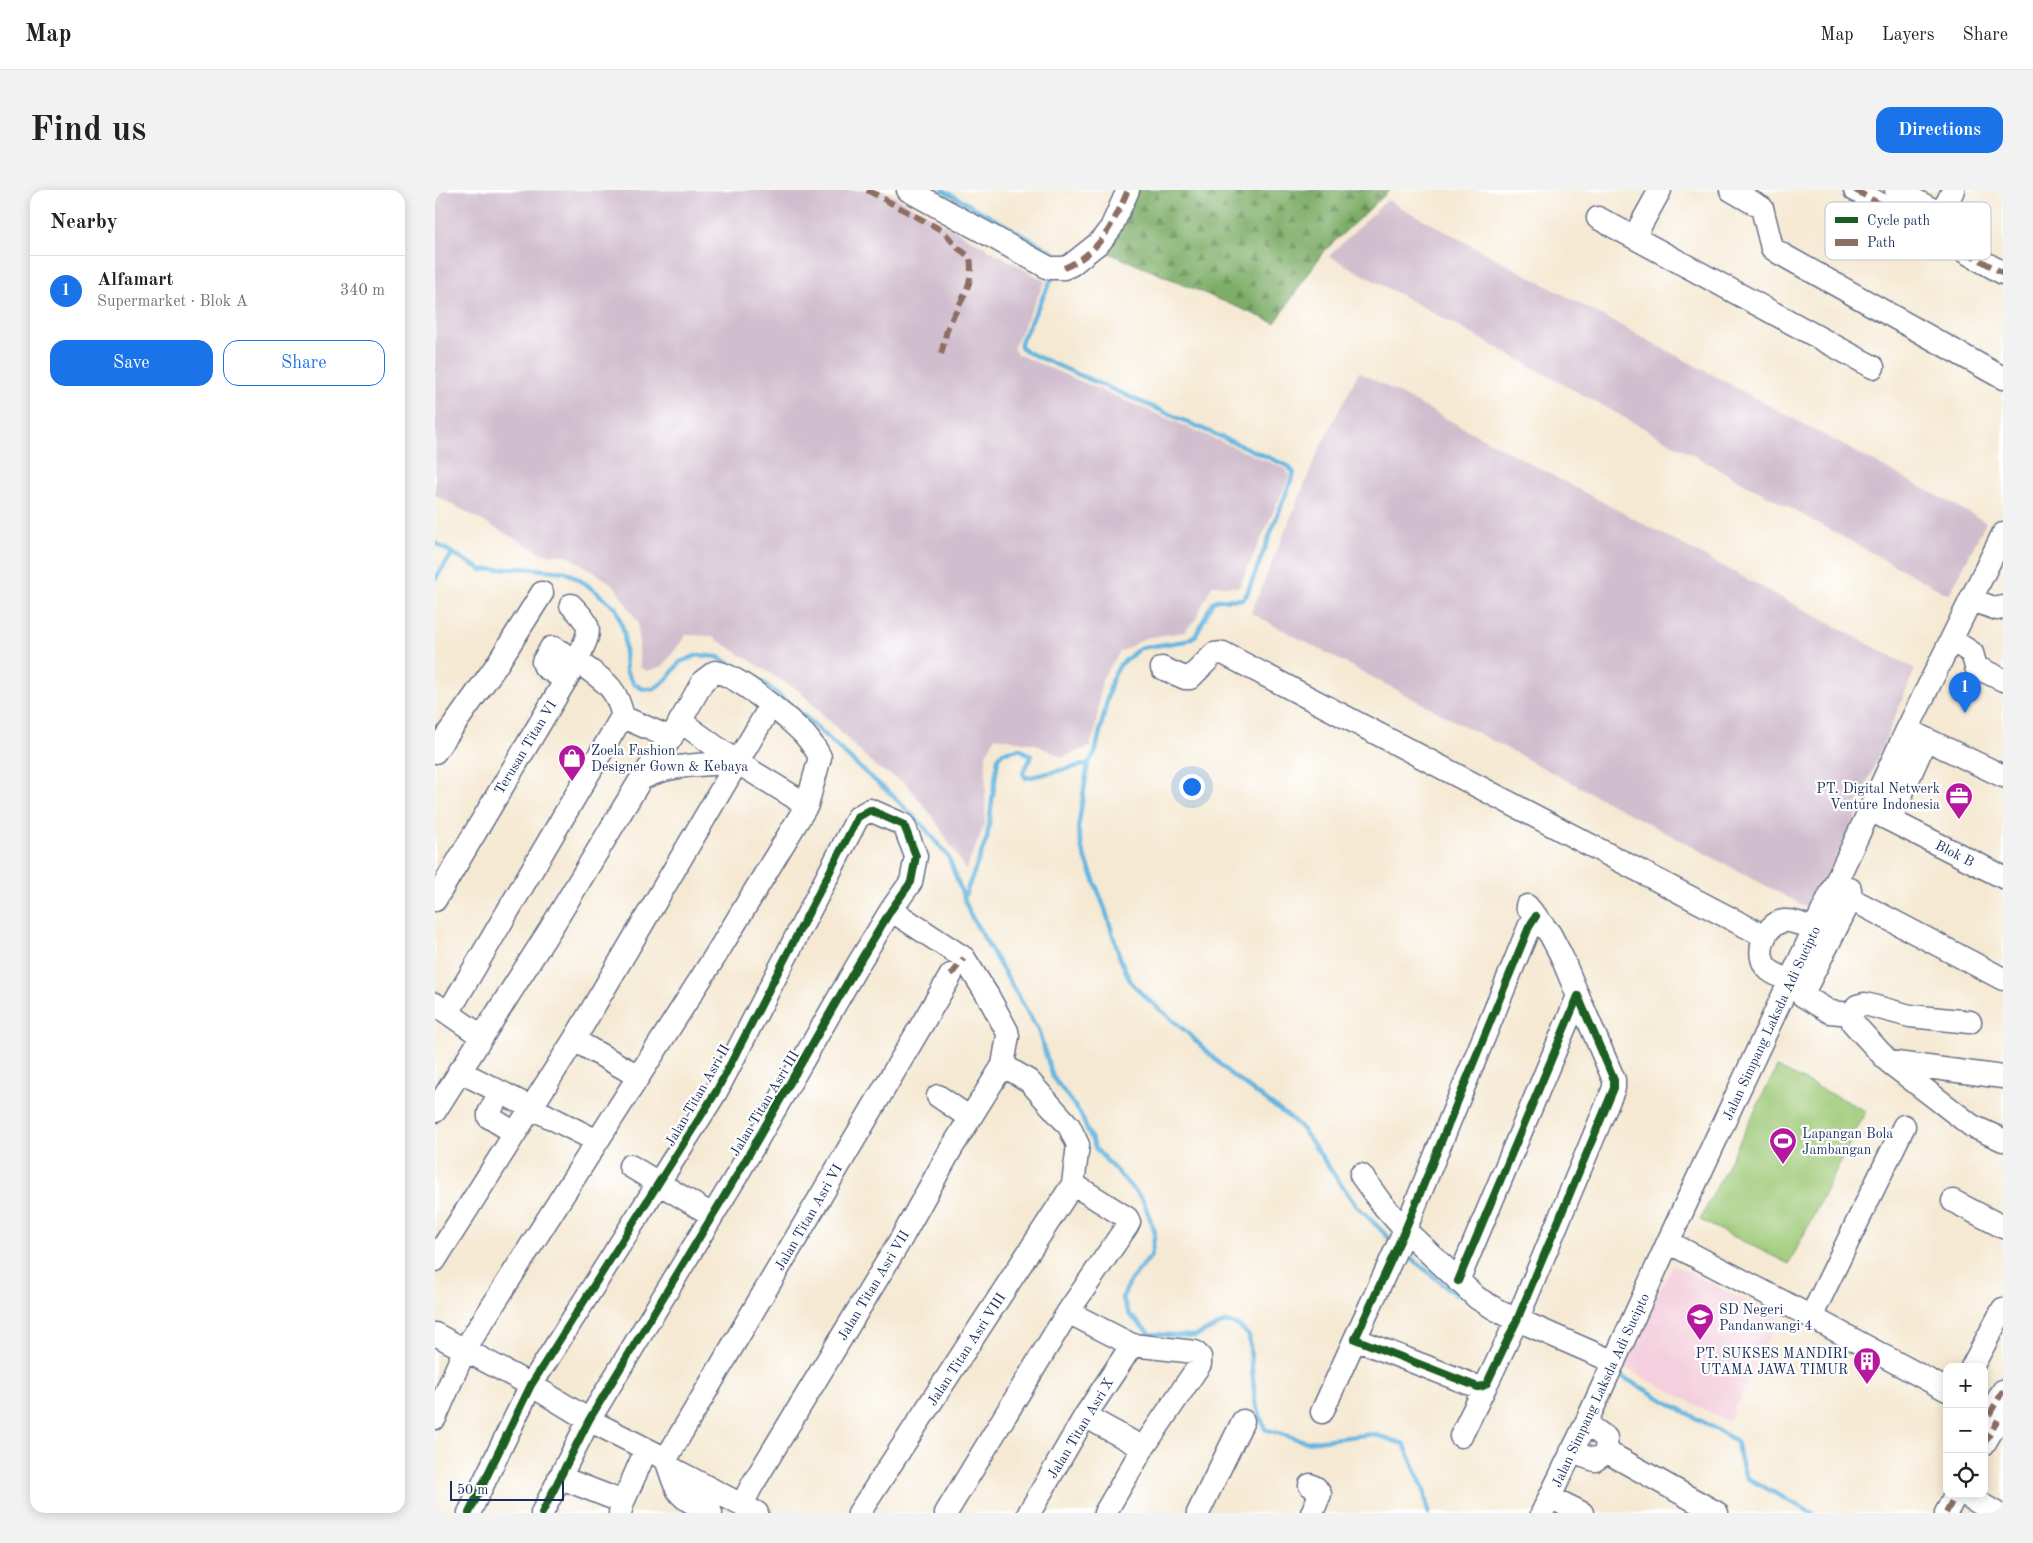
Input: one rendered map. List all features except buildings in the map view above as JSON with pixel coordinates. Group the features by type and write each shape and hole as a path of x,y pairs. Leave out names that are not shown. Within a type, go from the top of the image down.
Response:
{"street":[{"path":"908,190 1057,268 1078,260 1100,242 1111,228 1128,190"},
{"path":"1634,237 1660,190"},
{"path":"1731,190 1762,208 1772,248 2003,378"},
{"path":"1855,190 1876,202"},
{"path":"1896,190 1918,202"},
{"path":"1947,202 1953,190"},
{"path":"1599,218 1873,367"},
{"path":"1980,260 2003,273"},
{"name":"Jalan Simpang Laksda Adi Sucipto","path":"1546,1505 1586,1423 1667,1242 1793,988 1814,930 1839,892 1870,810 1917,735 1942,662 1972,600 1997,561 2003,534"},
{"path":"435,752 496,666 542,594"},
{"path":"1972,600 1997,609 2003,608"},
{"name":"Terusan Titan VI","path":"435,900 571,670 588,632 588,626 585,619 571,605"},
{"path":"1953,640 1972,653 1976,667"},
{"path":"1162,668 1185,678 1191,678 1214,654 1223,654 1764,936"},
{"path":"1942,662 1963,672 1976,667 2003,680"},
{"path":"571,670 611,687 617,696 623,718"},
{"path":"435,1111 551,928 641,779 675,730 703,680 715,672 730,676 771,705 805,736 820,757 807,805 714,958 465,1349 435,1418"},
{"path":"435,1260 574,1040 771,705"},
{"path":"623,718 675,730 738,763 807,805"},
{"path":"481,1036 442,1008 623,718"},
{"path":"1898,824 1917,735 2003,776"},
{"path":"641,779 667,768 738,763"},
{"name":"Jalan Titan Asri III","path":"542,1513 589,1420 737,1175 891,910 911,882 916,856 903,825 870,810"},
{"name":"Jalan Titan Asri II","path":"469,1513 531,1385 716,1092 859,817 870,810"},
{"name":"Blok B","path":"1870,810 2003,877"},
{"path":"1793,988 1839,892 2003,979"},
{"path":"891,910 964,958 1007,1031 1008,1036 1003,1065 1029,1081 1069,1126 1078,1145 1073,1184 1127,1218 1129,1222 1068,1312 946,1513"},
{"path":"1322,1412 1405,1230 1525,936 1532,911 1551,934 1614,1080 1614,1088 1517,1320 1461,1436"},
{"path":"1814,930 1795,922 1783,921 1773,926 1764,936 1761,953 1766,966 1793,988 1830,1012 1851,1014"},
{"name":"Jalan Titan Asri VI","path":"621,1508 660,1459 951,975"},
{"path":"1458,1281 1578,996"},
{"path":"1970,1022 1910,1016 1865,1004 1857,1006 1851,1014 1853,1023 1889,1062 1972,1126 2003,1140"},
{"path":"574,1040 638,1076"},
{"path":"1889,1062 2003,1077"},
{"name":"Jalan Titan Asri VII","path":"750,1509 751,1487 901,1239 970,1118 1003,1065"},
{"path":"459,1071 597,1141"},
{"path":"500,1092 489,1113 489,1117 515,1133"},
{"path":"937,1096 970,1118"},
{"path":"1811,1317 1904,1126"},
{"path":"630,1166 712,1214"},
{"path":"1361,1175 1381,1203 1405,1230 1477,1298 1517,1320 1614,1362"},
{"name":"Jalan Titan Asri VIII","path":"859,1513 1073,1184"},
{"path":"1953,1201 2003,1227"},
{"path":"1667,1242 1943,1388"},
{"path":"1973,1363 2003,1308"},
{"path":"1068,1312 1132,1345 1195,1352 1200,1357 1200,1364 1143,1448 1105,1513"},
{"path":"435,1334 531,1385 589,1420 750,1509"},
{"path":"1355,1339 1478,1387 1487,1383"},
{"name":"Jalan Titan Asri X","path":"1029,1513 1085,1416 1132,1345"},
{"path":"1988,1433 2003,1391"},
{"path":"1085,1416 1143,1448"},
{"path":"1198,1513 1243,1421"},
{"path":"1586,1423 1607,1438 1607,1452"},
{"path":"1571,1452 1595,1460 1607,1452"},
{"path":"1607,1452 1717,1513"},
{"path":"660,1459 681,1497 711,1513"},
{"path":"559,1477 621,1508"},
{"path":"1310,1485 1316,1488 1320,1494 1312,1513"},
{"path":"1946,1513 1954,1498"},
{"path":"1971,1498 1996,1513"},
{"path":"1546,1505 1582,1513"}],"shaded area":[{"path":"435,190 883,190 1045,281 1013,348 1017,354 1285,469 1290,475 1239,587 1212,585 1195,620 1184,632 1145,638 1119,653 1102,679 1095,732 1089,747 1062,757 1035,744 995,737 986,754 985,824 966,870 933,817 906,783 877,768 799,691 711,636 686,635 663,666 647,671 640,667 638,622 614,585 567,555 543,554 435,495"},
{"path":"1387,200 1986,522 1949,595 1329,256"},
{"path":"1359,372 1915,669 1862,795 1853,810 1858,813 1810,909 1251,613 1320,447"},
{"name":"SD Negeri Pandanwangi 4","path":"1673,1265 1779,1317 1728,1422 1620,1365"}],"green space":[{"path":"1133,190 1390,190 1323,252 1275,323 1104,251"},
{"name":"Lapangan Bola Jambangan","path":"1777,1067 1866,1111 1789,1264 1700,1220"}],"waterway":[{"path":"943,190 1054,253 1057,261"},
{"path":"964,898 987,838 998,758 1003,752 1020,749 1031,756 1023,773 1026,778 1088,764 1095,753 1112,679 1120,665 1140,648 1186,641 1196,635 1212,603 1217,600 1243,599 1247,594 1294,473 1288,466 1027,352 1021,347 1021,342 1053,276"},
{"path":"435,543 482,570 523,568 566,572 586,584 616,608 624,632 626,671 634,684 643,689 654,689 667,679 680,662 698,655 718,657 765,684 811,722 892,795 923,826 948,856 970,914 1038,1030 1053,1077 1080,1113 1096,1149 1143,1200 1155,1232 1151,1256 1131,1280 1122,1298 1129,1314 1150,1334 1195,1336 1226,1322 1239,1326 1249,1336 1255,1401 1265,1429 1307,1442 1373,1434 1404,1444 1424,1490 1428,1513"},
{"path":"435,579 452,554"},
{"path":"1088,764 1078,829 1082,849 1105,909 1120,958 1130,981 1228,1072 1294,1121 1304,1131 1354,1203 1390,1239"},
{"path":"1405,1253 1456,1295"},
{"path":"1619,1375 1735,1440 1747,1478 1812,1513"}],"marked path":[{"path":"867,190 943,231 958,248 970,257 971,268 968,286 948,327 941,354"},
{"path":"1064,268 1077,261 1097,245 1111,225 1128,190"},
{"path":"1855,190 1876,202"},
{"path":"1980,260 2003,273"},
{"path":"951,975 964,958"},
{"path":"1989,1415 2003,1391"},
{"path":"1988,1437 1998,1420"},
{"path":"1946,1513 1954,1498"}],"cycle path":[{"path":"469,1513 531,1385 716,1092 858,817 870,810 904,825 916,856 911,882 891,910 857,966 737,1175 589,1420 542,1513"},
{"path":"1458,1281 1578,996 1614,1080 1614,1088 1517,1320 1487,1383 1478,1387 1355,1339 1405,1230 1529,927 1536,916"}],"place":[{"name":"Alfamart","path":"1965,713"},
{"name":"Zoela Fashion Designer Gown & Kebaya","path":"572,782"},
{"name":"PT. Digital Netwerk Venture Indonesia","path":"1959,820"},
{"name":"Lapangan Bola Jambangan","path":"1783,1165"},
{"name":"SD Negeri Pandanwangi 4","path":"1700,1341"},
{"name":"PT. SUKSES MANDIRI UTAMA JAWA TIMUR","path":"1867,1385"}]}
